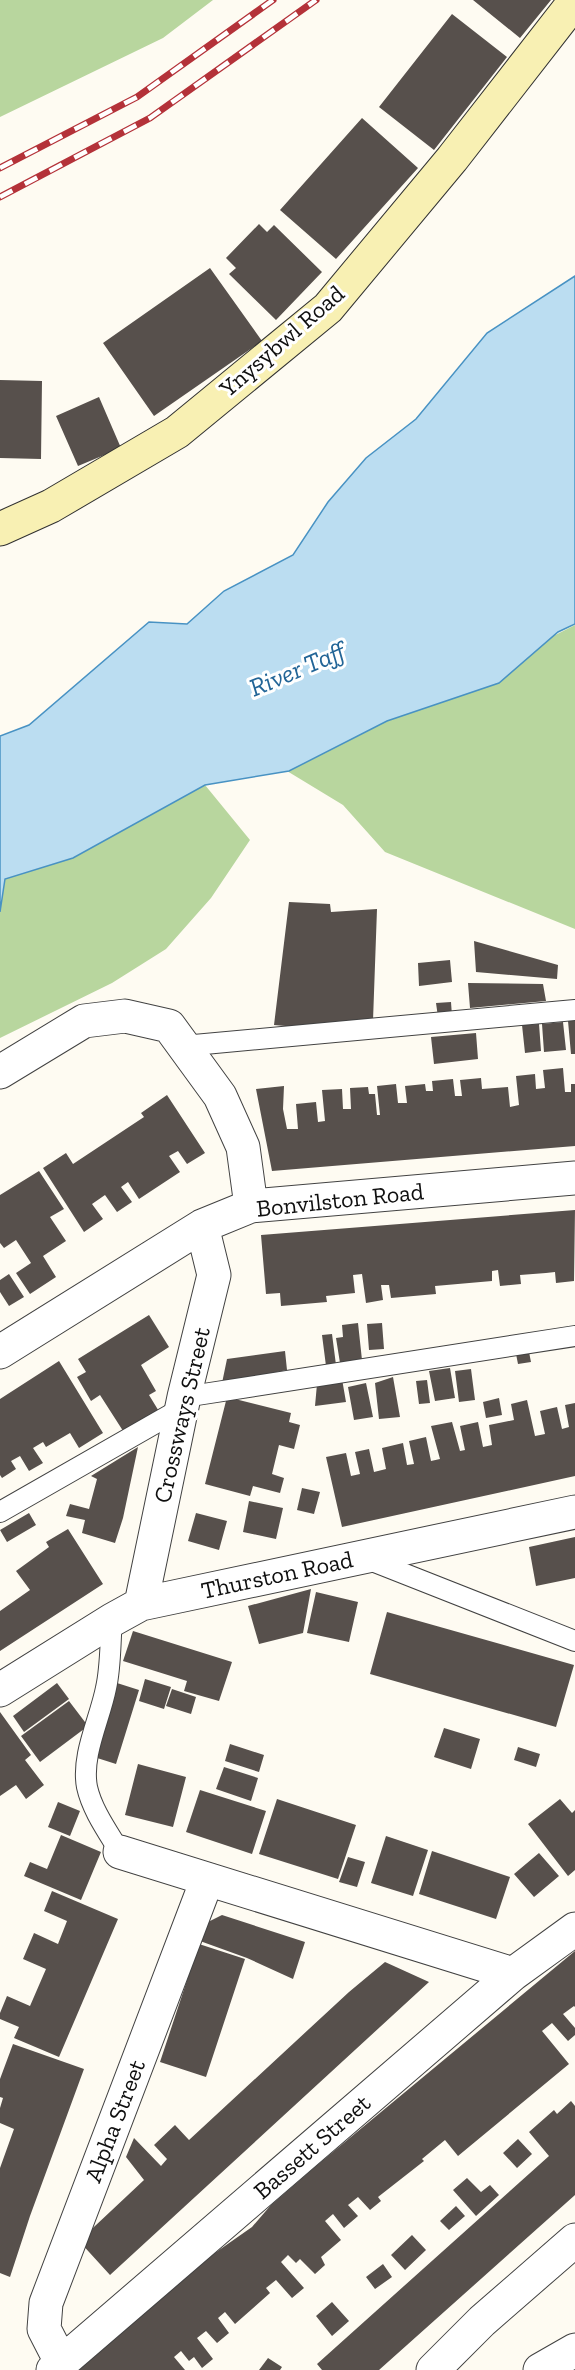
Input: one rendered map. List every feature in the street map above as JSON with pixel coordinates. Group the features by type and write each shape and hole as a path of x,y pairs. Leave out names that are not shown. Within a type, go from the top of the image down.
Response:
{"main road":[{"name":"Ynysybwl Road","path":"0,529 51,506 177,432 328,308 452,159 575,1"}],"street":[{"path":"0,1072 84,1021 125,1016 169,1026 220,1096 243,1147 251,1206"},
{"name":"Bonvilston Road","path":"0,1352 202,1226 251,1206 575,1178"},
{"name":"Crossways Street","path":"141,1604 183,1402 214,1275 202,1226"},
{"name":"Thurston Road","path":"0,1690 141,1604 575,1512"},
{"path":"120,1852 513,1974"},
{"name":"Alpha Street","path":"57,2366 44,2329 46,2303 207,1880"},
{"name":"Bassett Street","path":"57,2366 513,1974 575,1929"},
{"path":"433,2370 482,2321 575,2240"},
{"path":"540,2370 575,2350"}],"lane":[{"path":"183,1046 575,1010"},
{"path":"0,1512 183,1402 575,1336"},
{"path":"362,1557 575,1641"},
{"path":"112,1620 108,1682 89,1756 87,1775 88,1788 94,1805 120,1852"}],"green space":[{"path":"0,0 213,0 163,38 0,117"},
{"path":"575,625 575,929 385,852 343,805 287,771"},
{"path":"205,785 250,840 211,898 166,949 112,983 0,1038 0,912 4,879 73,858"}],"water":[{"name":"River Taff","path":"575,276 575,624 558,632 499,683 387,721 289,771 205,785 73,858 5,879 0,912 0,736 29,725 149,622 187,624 224,591 293,555 328,502 366,458 416,419 487,333"}],"building":[{"path":"473,0 551,0 520,38"},
{"path":"452,14 507,57 434,150 379,107"},
{"path":"362,118 418,168 336,259 280,210"},
{"path":"259,224 267,232 274,225 322,272 276,320 229,274 236,268 226,258"},
{"path":"210,268 262,341 154,416 103,343"},
{"path":"0,380 42,381 41,459 0,458"},
{"path":"99,397 121,448 78,466 56,416"},
{"path":"289,902 330,904 331,912 377,909 373,1021 320,1029 274,1025"},
{"path":"474,941 558,965 557,979 476,972"},
{"path":"450,960 452,982 419,986 418,963"},
{"path":"468,983 543,984 546,1001 470,1008"},
{"path":"451,1002 452,1016 438,1017 436,1003"},
{"path":"568,1021 575,1021 575,1054 571,1054"},
{"path":"563,1022 566,1050 544,1052 542,1024"},
{"path":"539,1024 541,1051 525,1053 522,1025"},
{"path":"476,1033 478,1059 434,1064 431,1037"},
{"path":"563,1068 565,1092 571,1092 571,1084 575,1084 575,1146 272,1171 256,1089 284,1086 283,1109 287,1129 298,1129 296,1104 316,1102 318,1122 325,1121 322,1090 342,1089 343,1109 351,1109 350,1088 368,1087 369,1094 375,1094 377,1115 380,1115 377,1086 396,1084 398,1103 407,1103 405,1086 425,1084 426,1091 433,1091 432,1081 453,1079 455,1096 462,1096 460,1080 481,1078 482,1089 508,1087 510,1107 519,1105 516,1076 535,1074 536,1089 545,1088 543,1070"},
{"path":"167,1095 205,1153 187,1164 178,1151 169,1156 180,1172 139,1199 128,1182 121,1187 132,1202 117,1212 105,1195 92,1204 103,1219 84,1232 43,1168 66,1153 73,1164 144,1117 141,1113"},
{"path":"39,1171 64,1209 50,1217 66,1241 43,1256 56,1277 30,1294 16,1273 31,1263 16,1240 4,1248 0,1243 0,1195"},
{"path":"575,1210 574,1281 556,1283 555,1272 520,1275 521,1284 500,1286 498,1270 492,1271 492,1281 435,1286 436,1294 391,1298 389,1285 381,1285 383,1300 366,1303 362,1274 353,1275 355,1293 326,1296 327,1302 281,1306 280,1293 266,1294 261,1235"},
{"path":"9,1274 24,1297 9,1306 0,1292 0,1280"},
{"path":"149,1315 169,1347 141,1365 156,1391 149,1395 160,1413 125,1434 100,1395 91,1401 77,1377 86,1372 78,1359"},
{"path":"358,1323 362,1360 340,1363 336,1338 343,1337 342,1325"},
{"path":"382,1323 384,1349 369,1350 367,1324"},
{"path":"332,1334 336,1365 326,1366 322,1335"},
{"path":"285,1351 287,1370 222,1383 227,1359"},
{"path":"529,1352 531,1362 518,1364 516,1354"},
{"path":"59,1361 103,1433 79,1448 70,1433 46,1447 43,1442 33,1448 43,1463 29,1471 20,1456 11,1461 16,1469 2,1478 0,1475 0,1399"},
{"path":"450,1368 455,1398 435,1401 429,1371"},
{"path":"471,1369 475,1400 459,1402 455,1371"},
{"path":"393,1377 400,1417 379,1419 375,1383"},
{"path":"342,1379 346,1402 315,1406 317,1384"},
{"path":"427,1380 430,1403 419,1404 416,1381"},
{"path":"366,1383 373,1417 354,1420 348,1387"},
{"path":"227,1397 291,1413 289,1422 300,1425 294,1449 279,1445 272,1474 284,1478 280,1493 253,1486 250,1496 205,1484"},
{"path":"499,1398 502,1415 486,1418 483,1402"},
{"path":"527,1400 535,1436 545,1434 540,1411 557,1407 562,1429 569,1427 565,1405 575,1403 575,1476 342,1527 326,1457 346,1453 351,1476 360,1474 355,1452 369,1449 374,1472 386,1469 382,1448 403,1443 407,1465 414,1464 409,1441 426,1437 431,1461 440,1459 431,1426 452,1422 460,1451 465,1450 460,1426 478,1422 483,1447 492,1445 489,1425 514,1420 511,1404"},
{"path":"138,1447 123,1518 115,1543 82,1533 85,1520 66,1516 70,1504 89,1509 97,1479 91,1476"},
{"path":"302,1488 320,1492 314,1514 297,1510"},
{"path":"249,1501 283,1508 276,1539 243,1532"},
{"path":"29,1513 36,1525 7,1542 0,1530"},
{"path":"196,1513 227,1521 219,1550 188,1541"},
{"path":"68,1529 103,1584 0,1651 0,1611 30,1590 16,1571 49,1547 46,1542"},
{"path":"575,1537 575,1578 536,1586 529,1547"},
{"path":"311,1589 303,1633 259,1644 248,1606"},
{"path":"316,1592 358,1602 349,1642 307,1633"},
{"path":"387,1612 574,1665 556,1727 370,1674"},
{"path":"133,1631 232,1662 219,1701 184,1691 187,1681 123,1661"},
{"path":"145,1679 171,1687 164,1709 139,1701"},
{"path":"57,1683 69,1699 24,1732 13,1716"},
{"path":"117,1683 139,1690 116,1764 94,1757"},
{"path":"172,1689 196,1697 191,1714 166,1706"},
{"path":"69,1701 88,1726 40,1762 21,1736"},
{"path":"0,1712 31,1755 25,1760 44,1785 26,1799 16,1785 0,1796"},
{"path":"444,1728 480,1739 471,1769 434,1757"},
{"path":"230,1744 264,1755 259,1772 225,1761"},
{"path":"518,1747 540,1754 536,1767 514,1760"},
{"path":"138,1764 186,1777 173,1827 125,1815"},
{"path":"224,1767 258,1778 251,1801 216,1789"},
{"path":"200,1790 266,1811 252,1854 186,1832"},
{"path":"277,1799 356,1825 338,1879 259,1854"},
{"path":"560,1799 572,1813 575,1810 575,1870 568,1876 528,1824"},
{"path":"58,1802 80,1811 70,1836 48,1827"},
{"path":"61,1835 101,1852 81,1900 24,1876 30,1862 47,1869"},
{"path":"386,1836 428,1850 413,1896 371,1883"},
{"path":"432,1851 510,1877 496,1919 419,1894"},
{"path":"539,1853 559,1876 534,1897 514,1874"},
{"path":"348,1857 365,1862 357,1887 339,1882"},
{"path":"52,1891 118,1919 59,2057 14,2038 19,2027 0,2019 7,1996 30,2006 46,1969 23,1959 34,1933 58,1944 67,1921 44,1911"},
{"path":"222,1915 305,1942 293,1979 247,1958 200,1941 206,1923"},
{"path":"199,1944 245,1959 206,2077 160,2062"},
{"path":"575,1951 575,2007 563,2014 575,2028 575,2035 568,2041 552,2023 542,2031 569,2064 458,2156 445,2140 422,2159 424,2161 378,2197 381,2201 370,2210 358,2197 348,2205 358,2216 344,2228 333,2214 325,2221 341,2240 321,2257 325,2265 315,2274 300,2259 296,2263 288,2255 281,2262 304,2288 292,2298 276,2280 266,2288 270,2293 235,2324 225,2312 218,2318 229,2333 217,2343 206,2331 197,2338 213,2359 202,2368 194,2357 189,2361 181,2351 174,2357 185,2370 69,2370 182,2276 252,2227 271,2205 316,2166"},
{"path":"385,1962 429,1982 110,2275 79,2241 144,2180 126,2157 134,2138 161,2166 167,2159 154,2145 175,2125 189,2140 349,1992"},
{"path":"13,2044 84,2069 10,2277 0,2273 0,2168 14,2129 0,2123 3,2098 0,2097 0,2079"},
{"path":"571,2101 575,2106 575,2195 379,2370 322,2370 317,2364 549,2156 529,2132 554,2110 557,2114"},
{"path":"518,2139 532,2154 517,2168 503,2153"},
{"path":"467,2178 481,2192 490,2185 499,2195 476,2216 453,2190"},
{"path":"456,2206 465,2216 449,2230 440,2221"},
{"path":"412,2235 426,2250 405,2270 391,2255"},
{"path":"383,2264 392,2277 375,2289 366,2277"},
{"path":"332,2302 349,2321 332,2336 316,2316"},
{"path":"268,2358 282,2367 280,2370 259,2370"}],"railway":[{"path":"0,168 137,97 273,0"},
{"path":"0,197 150,118 316,0"}]}
